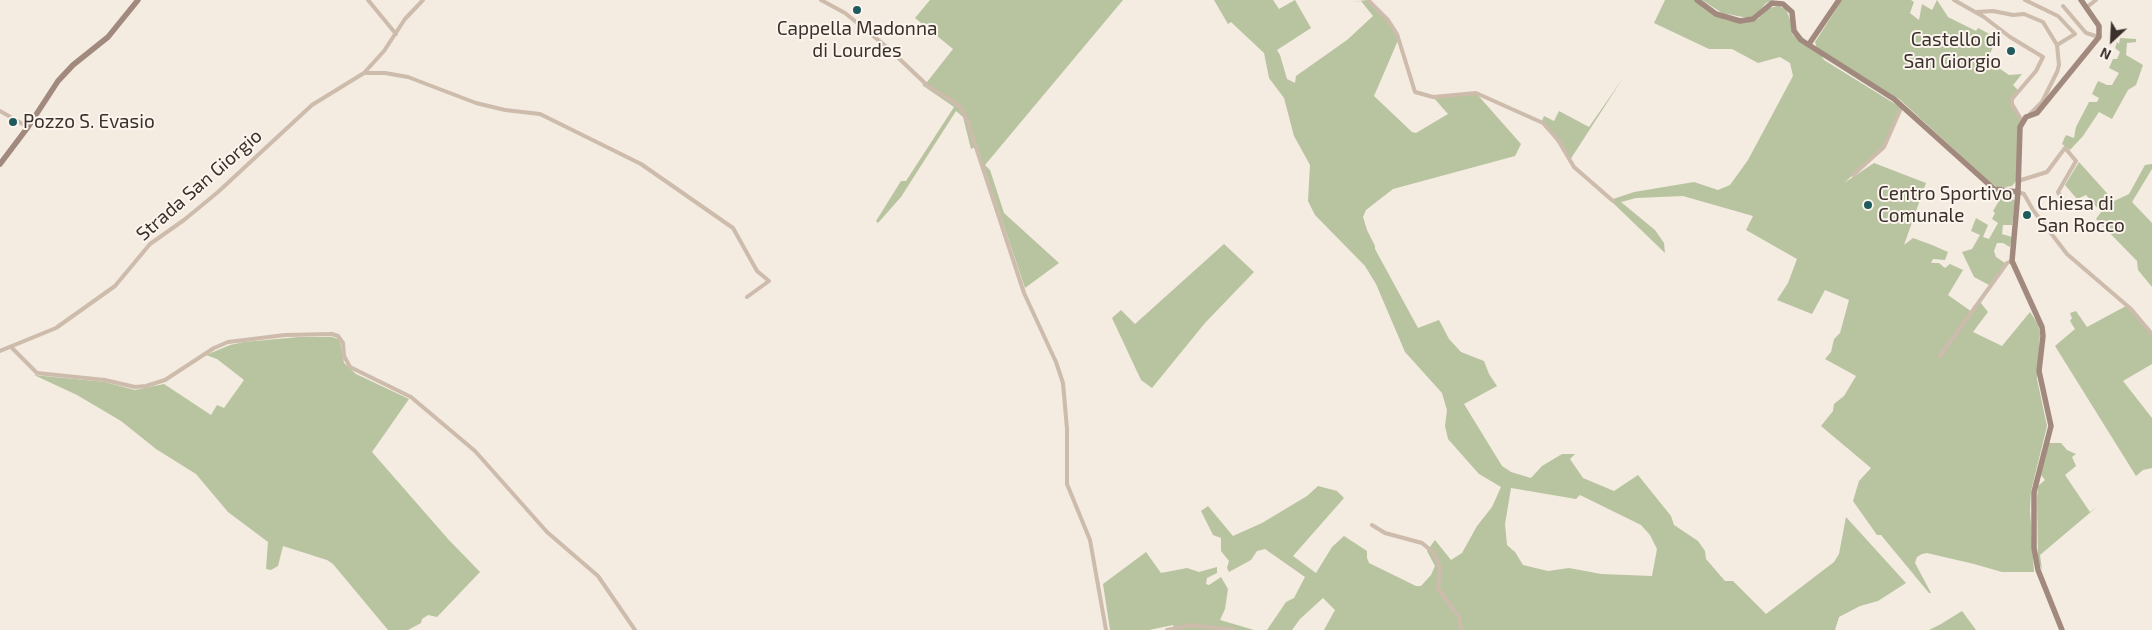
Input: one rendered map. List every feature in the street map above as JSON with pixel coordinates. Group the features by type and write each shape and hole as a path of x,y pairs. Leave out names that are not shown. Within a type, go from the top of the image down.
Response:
{"street":[{"path":"0,164 28,127 58,81 73,65 108,37 138,0"},
{"path":"368,0 395,36"},
{"name":"Strada San Giorgio","path":"0,351 56,328 115,286 150,244 184,220 218,192 312,105 364,73 390,43 405,19 423,0"},
{"path":"821,0 845,14 888,48 929,87 961,108 968,123 1024,293 1056,362 1063,383 1067,429 1067,484 1090,540 1106,630"},
{"path":"1368,0 1388,20 1397,34 1415,92 1433,97 1476,93 1542,123 1558,140 1574,168 1612,202"},
{"path":"1697,0 1716,14 1740,21 1753,19 1772,3 1783,4 1792,12 1796,36 1902,106 1984,181 2003,192 2024,194 2033,210 2067,254 2131,309 2152,334"},
{"path":"1809,44 1840,0"},
{"path":"1954,0 1976,12 2010,37 2043,57 2036,71 2012,99 2012,104 2024,119"},
{"path":"2025,0 2058,16 2075,34 2058,45"},
{"path":"2024,119 2037,113 2099,36 2099,26 2081,0"},
{"path":"2087,7 2096,0"},
{"path":"2062,6 2086,33 2099,36"},
{"path":"1976,12 1993,11 2013,15 2024,14 2043,22 2058,45 2059,65 2054,79 2042,102 2024,119 2018,138 2018,192 2012,261 2042,327 2043,336 2039,371 2050,426 2034,492 2034,548 2038,570 2062,630"},
{"path":"364,73 385,73 408,78 476,103 540,114 641,164 733,228 753,266 770,281 776,283"},
{"path":"1853,175 1884,147 1902,106"},
{"path":"0,111 28,127"},
{"path":"2018,181 2047,172 2066,148 2076,161 2058,192 2062,200 2056,205"},
{"path":"1940,356 2007,263 2012,261"},
{"path":"747,297 770,281"},
{"path":"11,347 37,373 105,380 135,387 146,386 165,380 214,348 228,342 298,334 332,334 338,336 343,342 344,356 350,367 411,397 475,451 547,532 598,576 635,630"},
{"path":"1372,525 1385,533 1422,543 1434,553 1440,567 1438,589 1459,617 1461,630"},
{"path":"1166,630 1188,625 1234,630"}],"green space":[{"path":"930,0 1123,0 985,165 990,170 1004,213 1059,263 1025,288 977,146 971,149 963,117 956,111 901,197 878,223 876,221 901,181 906,181 954,107 922,85 927,82 953,49 915,18"},
{"path":"1214,0 1273,0 1279,9 1295,0 1311,28 1277,50 1287,79 1295,83 1296,76 1347,40 1373,16 1361,1 1349,2 1368,0 1379,10 1399,38 1374,96 1412,132 1416,133 1448,114 1433,97 1476,93 1521,144 1515,156 1393,189 1366,210 1363,217 1375,249 1418,328 1439,320 1449,339 1461,352 1484,361 1489,374 1497,386 1464,404 1502,466 1511,472 1531,478 1542,466 1562,454 1575,454 1570,459 1583,478 1614,491 1638,475 1671,516 1674,525 1698,541 1705,551 1706,559 1725,581 1733,581 1766,614 1834,562 1839,554 1846,517 1906,583 1878,601 1860,606 1839,617 1835,630 1324,630 1335,610 1323,598 1300,619 1292,630 1267,630 1286,602 1294,598 1305,577 1265,549 1257,551 1251,560 1229,572 1227,568 1229,561 1221,551 1221,538 1213,535 1201,511 1208,506 1233,536 1262,523 1307,496 1318,486 1337,491 1344,498 1293,556 1316,573 1332,547 1344,536 1367,551 1369,563 1416,586 1421,586 1431,575 1435,566 1427,551 1435,540 1451,560 1462,553 1477,526 1492,507 1501,487 1479,474 1448,439 1445,426 1447,410 1442,393 1405,352 1376,284 1365,266 1315,215 1308,201 1310,165 1294,136 1284,98 1269,78 1264,53 1231,22 1228,24","holes":["1511,488 1576,499 1580,495 1641,525 1650,535 1657,549 1652,576 1601,574 1569,568 1548,571 1523,565 1515,552 1507,545 1505,524"]},
{"path":"1665,0 1696,0 1713,14 1726,20 1745,23 1758,19 1769,8 1778,6 1786,9 1791,22 1792,34 1797,39 1821,55 1824,60 1900,107 1884,147 1844,183 1874,163 1926,183 1904,245 1913,238 1932,245 1948,252 1945,260 1933,259 1931,263 1939,263 1945,268 1950,264 1963,270 1948,295 1972,312 1980,302 1988,312 1973,332 2002,346 2030,312 2038,324 2040,334 2037,379 2047,426 2031,491 2030,510 2034,572 2002,572 1927,553 1922,554 1917,557 1915,563 1931,593 1929,593 1881,535 1877,535 1853,501 1859,481 1871,468 1821,426 1833,411 1834,404 1844,396 1856,376 1825,359 1831,352 1834,339 1840,333 1849,300 1825,290 1812,314 1777,300 1788,283 1797,259 1746,230 1753,216 1683,196 1636,198 1621,202 1655,230 1664,243 1665,253 1613,203 1613,199 1634,192 1694,182 1718,190 1730,185 1748,160 1793,76 1790,63 1780,57 1758,63 1732,49 1709,49 1654,23"},
{"path":"1702,0 1773,0 1766,3 1756,15 1748,18 1722,13"},
{"path":"1842,0 1911,0 1914,2 1910,13 1919,20 1922,4 1932,10 1937,0 1948,17 1976,31 1978,28 1997,38 1984,67 1990,70 1993,64 2009,75 2022,74 2013,85 2018,90 2010,102 2021,122 2016,181 2012,186 1999,188 1992,184 1899,99 1817,49 1815,42"},
{"path":"2120,38 2136,39 2136,42 2127,43 2126,55 2143,65 2136,85 2128,90 2112,119 2099,112 2083,136 2070,150 2062,144 2064,139 2066,135 2074,138 2076,127 2089,102 2097,102 2099,98 2092,94 2098,81 2112,85 2119,73 2109,68 2113,59 2117,59 2120,52 2115,48 2117,42 2119,44"},
{"path":"1623,78 1570,160 1542,121 1544,116 1554,121 1559,111 1589,127"},
{"path":"2079,162 2114,201 2129,194 2145,165 2152,164 2152,169 2132,202 2152,223 2152,287 2138,270 2137,261 2096,219 2101,212 2086,195 2077,199 2065,185"},
{"path":"2007,193 2015,201 2012,225 2003,225 2002,234 2012,237 2010,247 2003,243 1997,243 1994,251 1996,257 2005,263 1989,285 1974,277 1962,252 1972,249 1980,235 1971,231 1976,218 1988,225 1983,237 1989,239 1998,223 1992,219 1995,213 1993,211 2003,194"},
{"path":"1224,244 1254,272 1205,323 1152,388 1141,380 1112,318 1121,310 1135,324"},
{"path":"2126,306 2152,334 2152,364 2123,381 2152,418 2152,468 2143,470 2136,476 2055,346 2075,329 2070,321 2072,318 2070,313 2076,311 2087,327"},
{"path":"299,337 332,337 338,339 344,363 356,374 409,399 372,452 448,539 480,572 437,617 428,615 422,619 421,623 408,630 388,630 333,564 327,560 283,546 278,566 271,570 266,569 268,542 228,512 196,474 156,449 121,421 77,395 34,375 105,382 135,390 164,384 211,415 217,405 224,408 244,380 217,359 206,355 230,345 244,342"},
{"path":"2049,443 2061,443 2067,450 2076,454 2072,457 2076,466 2065,475 2090,512 2098,506 2040,555 2042,570 2038,560 2037,499 2038,486 2045,480 2041,475"},
{"path":"1146,552 1161,573 1187,568 1199,572 1217,567 1217,573 1207,578 1206,584 1209,585 1221,577 1228,589 1225,609 1220,620 1254,630 1175,630 1173,625 1149,630 1110,630 1103,584"},
{"path":"1962,611 1976,630 1929,630 1941,624"}],"place":[{"name":"Cappella Madonna di Lourdes","path":"857,10"},
{"name":"Castello di San Giorgio","path":"2011,51"},
{"name":"Pozzo S. Evasio","path":"13,122"},
{"name":"Centro Sportivo Comunale","path":"1868,205"},
{"name":"Chiesa di San Rocco","path":"2027,215"}]}
